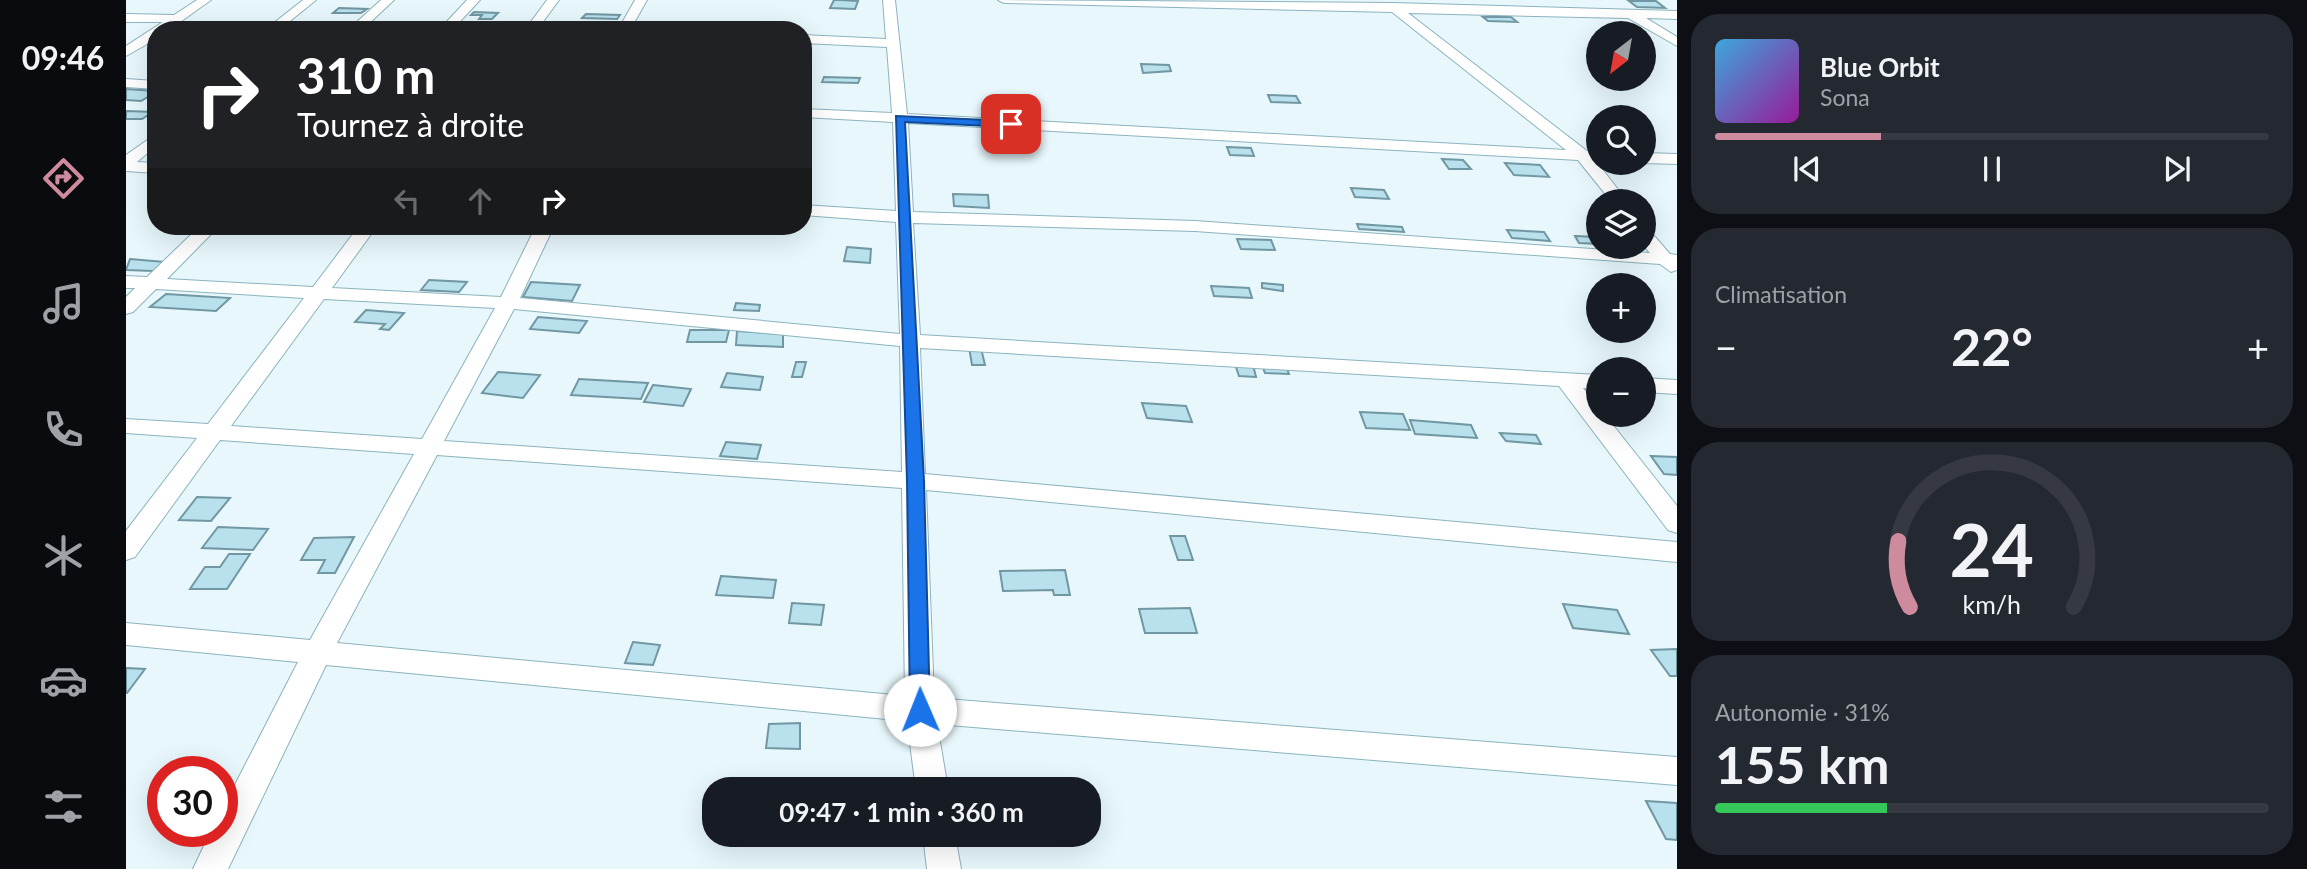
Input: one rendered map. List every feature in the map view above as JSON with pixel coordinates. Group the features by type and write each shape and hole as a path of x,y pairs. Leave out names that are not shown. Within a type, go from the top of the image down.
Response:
{"street":[{"path":"173,21 205,0"},
{"path":"283,21 310,0"},
{"path":"364,21 388,0"},
{"path":"454,21 474,0"},
{"path":"538,21 553,0"},
{"path":"629,21 641,0"},
{"path":"889,0 900,118 902,217 910,341 920,710 930,777"},
{"path":"1004,0 1390,4 1677,15"},
{"path":"1607,0 1677,42"},
{"path":"1390,4 1586,152"},
{"path":"126,18 176,19"},
{"path":"126,52 147,38"},
{"path":"812,39 893,43"},
{"path":"126,83 147,84"},
{"path":"812,113 1586,155"},
{"path":"126,164 147,146"},
{"path":"1656,158 1677,159"},
{"path":"126,164 147,167"},
{"path":"812,211 902,217 1195,226 1672,263"},
{"path":"126,308 201,235"},
{"path":"126,550 361,235"},
{"path":"210,869 317,653 508,303 541,235"},
{"path":"1656,246 1672,263"},
{"path":"126,282 508,303 910,341 1586,381"},
{"path":"1566,380 1677,524"},
{"path":"1656,386 1677,387"},
{"path":"126,426 915,481 1677,552"},
{"path":"126,634 920,710 1677,771"},
{"path":"941,847 944,869"}],"building":[{"path":"834,0 858,1 855,9 830,8"},
{"path":"1629,1 1656,1 1665,8 1637,7"},
{"path":"339,8 367,9 361,13 333,13"},
{"path":"474,12 498,13 492,19 479,19 482,15 471,15"},
{"path":"586,14 620,15 617,19 582,18"},
{"path":"1483,17 1511,17 1517,22 1488,21"},
{"path":"1141,64 1169,65 1171,71 1143,73"},
{"path":"824,77 860,78 858,83 822,82"},
{"path":"126,89 147,90 147,97 141,101 126,100"},
{"path":"1268,95 1296,96 1300,103 1271,102"},
{"path":"127,111 147,112 147,116 142,119 126,119"},
{"path":"1227,147 1251,148 1254,156 1230,155"},
{"path":"1442,159 1463,160 1471,169 1449,169"},
{"path":"1505,163 1540,165 1549,177 1514,175"},
{"path":"1351,188 1384,190 1389,199 1355,197"},
{"path":"953,194 988,195 989,208 954,206"},
{"path":"1357,224 1402,227 1404,232 1359,229"},
{"path":"1507,230 1544,232 1550,241 1512,238"},
{"path":"1575,236 1586,236 1586,243 1579,243"},
{"path":"1237,239 1271,240 1275,250 1241,249"},
{"path":"847,247 871,249 870,263 844,261"},
{"path":"130,259 165,262 153,271 126,270"},
{"path":"429,280 467,282 459,292 421,290"},
{"path":"531,282 580,285 572,301 523,297"},
{"path":"1262,283 1283,285 1283,291 1262,288"},
{"path":"1211,286 1249,288 1252,298 1214,296"},
{"path":"166,294 230,298 216,311 150,307"},
{"path":"736,303 760,305 759,311 734,310"},
{"path":"366,310 404,313 389,330 380,329 385,324 355,322"},
{"path":"538,317 587,321 579,333 530,329"},
{"path":"690,330 729,330 726,342 687,342"},
{"path":"737,331 783,334 783,347 736,345"},
{"path":"969,347 981,348 985,365 972,365"},
{"path":"796,362 806,362 802,377 792,377"},
{"path":"1235,364 1253,365 1256,377 1239,376"},
{"path":"1262,365 1286,366 1289,374 1265,373"},
{"path":"498,372 540,375 523,398 482,393"},
{"path":"727,373 763,377 760,390 721,387"},
{"path":"579,379 648,383 641,399 571,395"},
{"path":"653,385 691,389 683,406 644,402"},
{"path":"1142,403 1186,406 1192,422 1147,418"},
{"path":"1360,412 1403,414 1410,430 1366,428"},
{"path":"1410,420 1471,425 1477,438 1415,434"},
{"path":"1500,433 1536,435 1541,444 1506,441"},
{"path":"726,442 761,445 757,459 720,456"},
{"path":"1651,456 1677,457 1677,475 1664,474"},
{"path":"197,497 230,498 211,521 179,520"},
{"path":"218,527 268,529 253,550 202,548"},
{"path":"1170,536 1185,536 1193,560 1178,560"},
{"path":"354,537 335,573 318,573 325,560 301,560 314,538"},
{"path":"229,554 250,554 227,589 190,589 205,567 220,567"},
{"path":"1065,570 1070,595 1054,595 1053,590 1003,591 1000,571"},
{"path":"721,576 776,580 773,598 716,595"},
{"path":"792,603 824,605 821,625 789,623"},
{"path":"1563,604 1617,610 1629,634 1573,628"},
{"path":"1190,608 1197,633 1145,633 1139,609"},
{"path":"633,642 660,645 653,665 625,663"},
{"path":"1677,649 1677,676 1670,676 1651,650"},
{"path":"126,668 145,669 127,693 126,693"},
{"path":"800,723 800,749 766,748 769,724"},
{"path":"1646,801 1677,803 1677,840 1666,839"}],"route":[{"path":"920,710 915,481 900,118 1011,124"}]}
